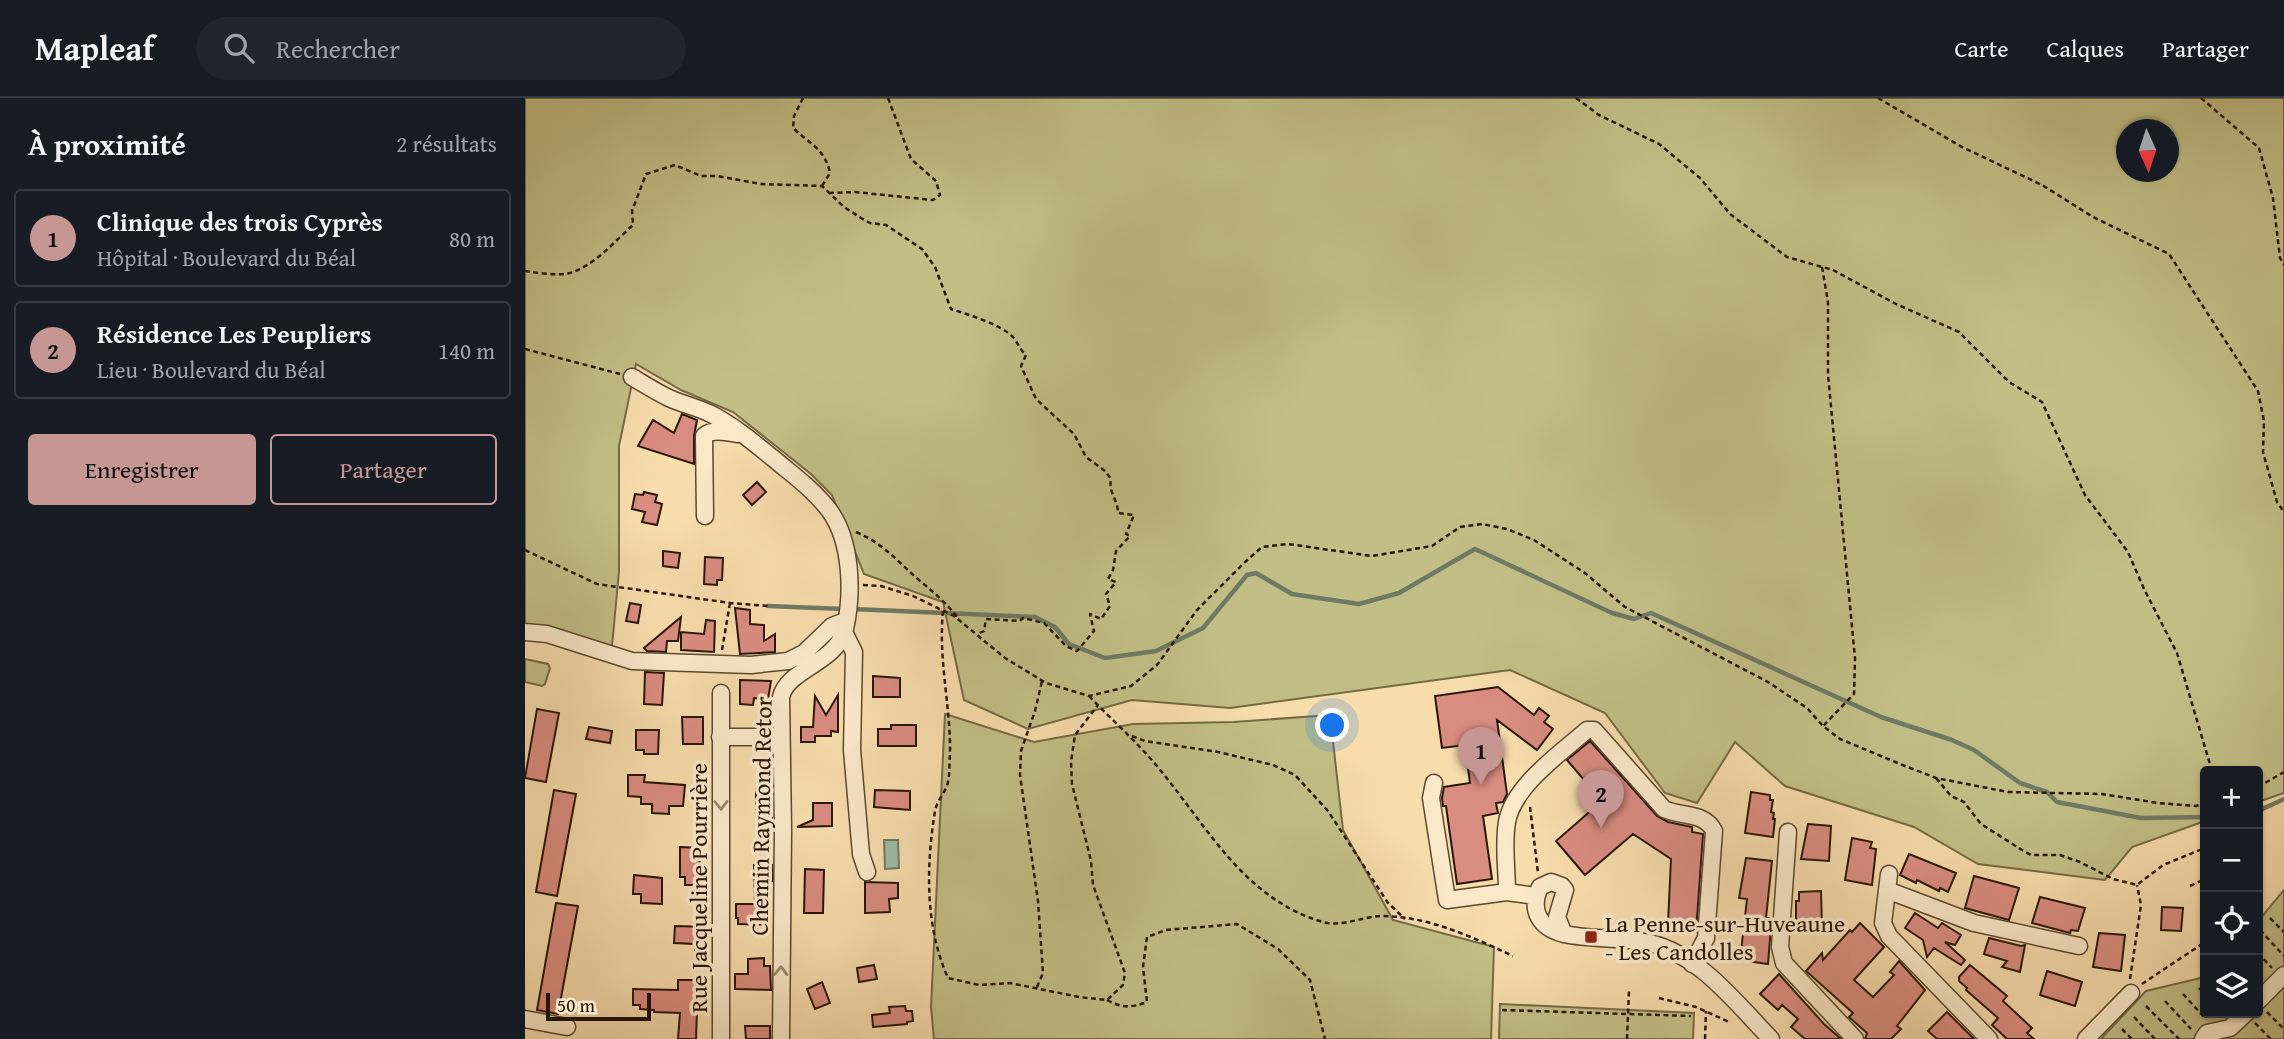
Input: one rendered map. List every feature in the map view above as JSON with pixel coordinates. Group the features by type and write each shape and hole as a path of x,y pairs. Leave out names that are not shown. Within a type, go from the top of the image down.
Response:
{"street":[{"path":"632,377 669,398 708,412 743,434 804,484 837,524 847,561 849,586 845,626 854,652 852,762 861,854 867,872"},
{"path":"705,516 704,436 707,432 716,431 743,434"},
{"path":"525,632 547,634 632,661 751,665 788,661 804,653 832,626 845,626"},
{"name":"Chemin Raymond Retor","path":"781,1039 781,697 783,688 792,679 825,658 845,626"},
{"name":"Rue Jacqueline Pourrière","path":"721,693 721,1039"},
{"path":"1507,892 1507,818 1527,784 1587,730 1594,730 1664,809 1710,822 1714,831 1706,938 1692,964"},
{"name":"Rue Jacqueline Pourrière","path":"720,737 781,737"},
{"path":"1434,783 1431,798 1447,900 1507,892 1538,892 1551,882 1565,890 1557,917 1564,934"},
{"path":"1788,832 1780,947 1784,963 1855,1039"},
{"path":"1989,1039 1889,936 1883,923 1888,882 1974,923 2080,946"},
{"path":"1538,892 1541,923 1545,928 1564,934 1651,943 1676,953 1728,995 1771,1039"},
{"path":"2263,1005 2284,975"},
{"path":"2087,1039 2128,990"},
{"path":"2214,1033 2248,1018"},
{"path":"525,1019 567,1027"}],"path":[{"path":"803,98 794,116 793,128 821,151 827,161 830,173 822,186"},
{"path":"829,193 855,192 933,200 940,195 936,181 911,159 888,98"},
{"path":"1576,98 1599,115 1659,144 1700,178 1730,214 1787,257 1845,276 1896,304 1959,332 2009,382 2042,402 2085,495 2129,552 2144,589 2177,653 2211,766"},
{"path":"1878,98 1962,146 2042,185 2093,217 2169,254 2258,391 2264,421 2263,452 2277,502 2284,512"},
{"path":"2201,98 2259,148 2273,198 2280,258 2284,265"},
{"path":"525,271 571,273 590,262 633,225 632,211 646,174 675,164 701,176 717,176 761,184 822,186 861,218 870,223 886,225 922,249 935,267 951,309 1002,328 1015,340 1026,355 1021,366 1036,399 1074,434 1086,457 1111,479 1109,488 1118,504 1118,513 1135,515 1126,534 1130,536 1116,551 1113,570 1108,579 1116,582 1106,594 1110,606 1101,619 1090,614 1094,631 1077,652 1066,646 1044,622 1023,618 1020,621 986,619 984,631 976,634"},
{"path":"1822,267 1828,302 1828,375 1855,658 1854,694 1823,726"},
{"path":"525,349 632,377"},
{"path":"837,524 873,539 940,596 964,624"},
{"path":"1089,696 1131,686 1157,665 1197,610 1262,547 1288,544 1373,556 1432,546 1460,527 1482,524 1507,529 1562,556 1625,607 1768,682 1807,708 1823,726 1840,739 1936,778 2008,792 2102,794 2158,803 2200,805"},
{"path":"525,550 597,584 768,606"},
{"path":"849,586 881,586 913,596 964,624 1005,658 1043,681 1089,696 1130,735 1225,855 1275,901 1321,922 1334,925 1381,916 1425,922 1467,935 1513,956"},
{"path":"719,664 730,603"},
{"path":"943,611 941,629 950,752 948,783 935,807 929,865 929,903 941,962 948,978 979,985 1010,983 1107,1000 1118,1007 1137,1006 1147,1002 1143,967 1147,937 1166,930 1237,924 1278,949 1310,980 1325,1039"},
{"path":"1037,987 1043,974 1038,901 1020,775 1021,751 1043,681"},
{"path":"1098,705 1075,735 1071,762 1072,784 1091,860 1093,885 1125,973 1123,985 1107,1000"},
{"path":"1130,735 1145,741 1218,751 1273,765 1295,775 1328,810 1388,903 1405,919"},
{"path":"2263,784 2284,772"},
{"path":"1936,778 1951,796 1964,803 1981,824 2031,855 2060,855 2113,879 2137,885"},
{"path":"1519,797 1526,797 1529,802 1538,892"},
{"path":"2137,885 2163,865 2200,850"},
{"path":"2190,886 2200,881"},
{"path":"2128,990 2141,905 2137,885"},
{"path":"2270,918 2284,932"},
{"path":"2263,933 2284,956"},
{"path":"2128,990 2200,945"},
{"path":"1627,1039 1629,991"},
{"path":"2182,994 2214,1033"},
{"path":"1659,998 1706,1011 1729,1022"},
{"path":"2165,1000 2214,1033"},
{"path":"2146,1006 2179,1039"},
{"path":"2263,1007 2284,1029"},
{"path":"1502,1010 1691,1016"},
{"path":"1705,1039 1706,1011"},
{"path":"2134,1017 2155,1039"},
{"path":"2251,1018 2271,1039"},
{"path":"2122,1029 2132,1039"}],"shaded area":[{"path":"525,98 2284,98 2284,793 2263,800 2263,766 2200,766 2200,823 2132,847 2105,880 1978,864 1914,827 1785,786 1735,742 1697,803 1665,793 1605,713 1510,670 1230,708 1132,700 1028,729 964,700 943,602 864,574 832,495 811,474 733,412 681,390 636,364 619,446 619,571 612,646 545,626 525,626"},
{"path":"525,659 548,664 550,668 545,684 542,686 525,682"},
{"path":"945,714 1034,742 1133,724 1234,722 1330,715 1343,830 1393,920 1494,947 1491,1039 934,1039 931,1007"},
{"path":"884,840 898,840 899,868 885,869"},
{"path":"2284,890 2284,1039 2101,1039 2146,991 2200,978 2200,1018 2263,1018 2263,915"},
{"path":"1500,1004 1694,1013 1693,1039 1499,1039"}],"building":[{"path":"682,414 697,420 694,464 638,446 653,420 674,433"},
{"path":"757,482 766,492 752,505 743,495"},
{"path":"644,492 657,495 655,502 662,504 657,525 642,522 645,512 632,509 635,494 643,495"},
{"path":"663,551 680,553 678,568 663,566"},
{"path":"705,557 723,558 722,580 717,580 717,585 704,584"},
{"path":"630,603 641,605 638,623 626,621"},
{"path":"735,608 750,610 750,624 764,625 764,641 775,634 775,652 740,654"},
{"path":"681,617 678,641 667,641 666,652 647,651 644,648"},
{"path":"706,620 715,621 714,652 681,650 681,632 704,634"},
{"path":"645,672 664,673 662,705 644,704"},
{"path":"873,676 900,678 900,697 873,697"},
{"path":"740,680 771,681 768,699 754,698 753,705 740,704"},
{"path":"1498,687 1534,715 1539,708 1549,716 1544,722 1553,729 1537,750 1497,720 1507,794 1503,802 1496,803 1498,813 1483,816 1492,879 1457,884 1446,806 1443,806 1442,798 1444,787 1470,783 1465,745 1442,748 1435,696"},
{"path":"838,695 838,732 831,731 831,736 815,736 815,742 801,742 801,727 813,727 815,696 826,715"},
{"path":"537,709 559,713 546,782 525,778"},
{"path":"682,717 703,717 703,744 683,744"},
{"path":"891,725 916,725 916,746 878,746 878,729 891,729"},
{"path":"589,727 612,731 610,743 586,739"},
{"path":"636,730 659,730 658,754 644,754 644,750 636,750"},
{"path":"1590,741 1657,816 1668,822 1692,827 1692,832 1703,834 1696,932 1677,930 1678,924 1668,923 1671,859 1633,834 1585,875 1556,841 1602,801 1567,760"},
{"path":"628,775 645,775 644,782 685,785 683,806 669,806 669,814 652,813 652,804 641,804 641,797 628,796"},
{"path":"756,789 770,790 772,819 756,818"},
{"path":"554,790 576,794 557,896 536,892"},
{"path":"875,790 910,791 910,810 874,807"},
{"path":"1751,792 1770,795 1770,800 1773,800 1773,837 1745,833"},
{"path":"813,803 832,803 832,826 797,827 813,820"},
{"path":"1808,824 1831,826 1829,861 1801,859"},
{"path":"1852,838 1872,842 1870,848 1876,849 1872,885 1845,880"},
{"path":"680,847 700,848 699,885 685,885 685,877 680,877"},
{"path":"1909,854 1956,873 1948,892 1940,888 1939,891 1917,880 1916,883 1900,875"},
{"path":"1746,858 1772,861 1766,918 1769,918 1768,926 1771,926 1768,964 1740,960 1747,899 1739,898"},
{"path":"754,865 772,865 768,925 738,924 736,918 736,904 755,904"},
{"path":"805,869 824,870 823,913 804,913"},
{"path":"634,875 662,878 662,904 641,903 641,894 633,894"},
{"path":"1974,876 2019,888 2009,920 1965,908"},
{"path":"865,882 898,883 898,898 889,899 890,912 865,913"},
{"path":"1821,891 1822,927 1796,928 1796,901 1799,901 1799,892"},
{"path":"2040,897 2085,908 2078,931 2071,930 2070,933 2032,923"},
{"path":"556,903 578,906 558,1014 537,1010"},
{"path":"2162,907 2183,908 2181,931 2161,930"},
{"path":"1915,913 1938,928 1942,923 1961,935 1955,945 1945,942 1965,960 1961,965 1934,948 1927,957 1923,940 1905,928"},
{"path":"1860,923 1884,947 1854,980 1873,997 1894,975 1890,972 1899,961 1925,990 1897,1026 1901,1029 1891,1039 1865,1039 1867,1033 1849,1017 1853,1013 1806,971 1822,953 1823,960 1850,930 1852,932"},
{"path":"675,926 708,927 707,951 695,951 695,944 674,943"},
{"path":"2099,933 2125,935 2121,971 2093,967"},
{"path":"1989,938 2025,945 2020,972 2002,967 2007,961 1984,954"},
{"path":"764,958 764,966 770,966 771,990 735,989 735,974 748,974 748,959"},
{"path":"874,965 877,979 859,982 857,968"},
{"path":"1970,965 2007,996 2003,1001 2032,1028 2027,1033 2034,1039 2007,1039 1992,1025 1998,1018 1959,981 1959,977"},
{"path":"2047,971 2082,982 2075,1006 2040,995"},
{"path":"1779,974 1841,1039 1805,1039 1791,1027 1798,1019 1782,1005 1778,1010 1760,994"},
{"path":"678,980 698,980 696,1039 678,1039 680,1013 654,1012 640,1009 640,1005 633,1005 633,989 678,990"},
{"path":"822,982 830,1003 815,1009 807,989"},
{"path":"905,1006 906,1011 912,1011 913,1021 873,1027 872,1015 890,1013 889,1007"},
{"path":"1947,1012 1974,1039 1937,1039 1928,1031"},
{"path":"745,1026 770,1026 770,1039 746,1039"}],"waterway":[{"path":"853,609 1035,617 1055,627 1069,644 1105,658 1156,651 1203,628 1247,575 1256,573 1292,594 1359,604 1399,593 1475,549 1612,613 1634,619 1651,613 1881,717 1952,740 1974,750 2020,783 2047,792 2057,802 2141,818 2200,817"},
{"path":"768,606 844,609"},
{"path":"2263,809 2284,799"}],"place":[{"name":"Clinique des trois Cyprès","path":"1481,785"},
{"name":"Résidence Les Peupliers","path":"1601,828"},
{"name":"La Penne-sur-Huveaune - Les Candolles","path":"1591,937"}]}
